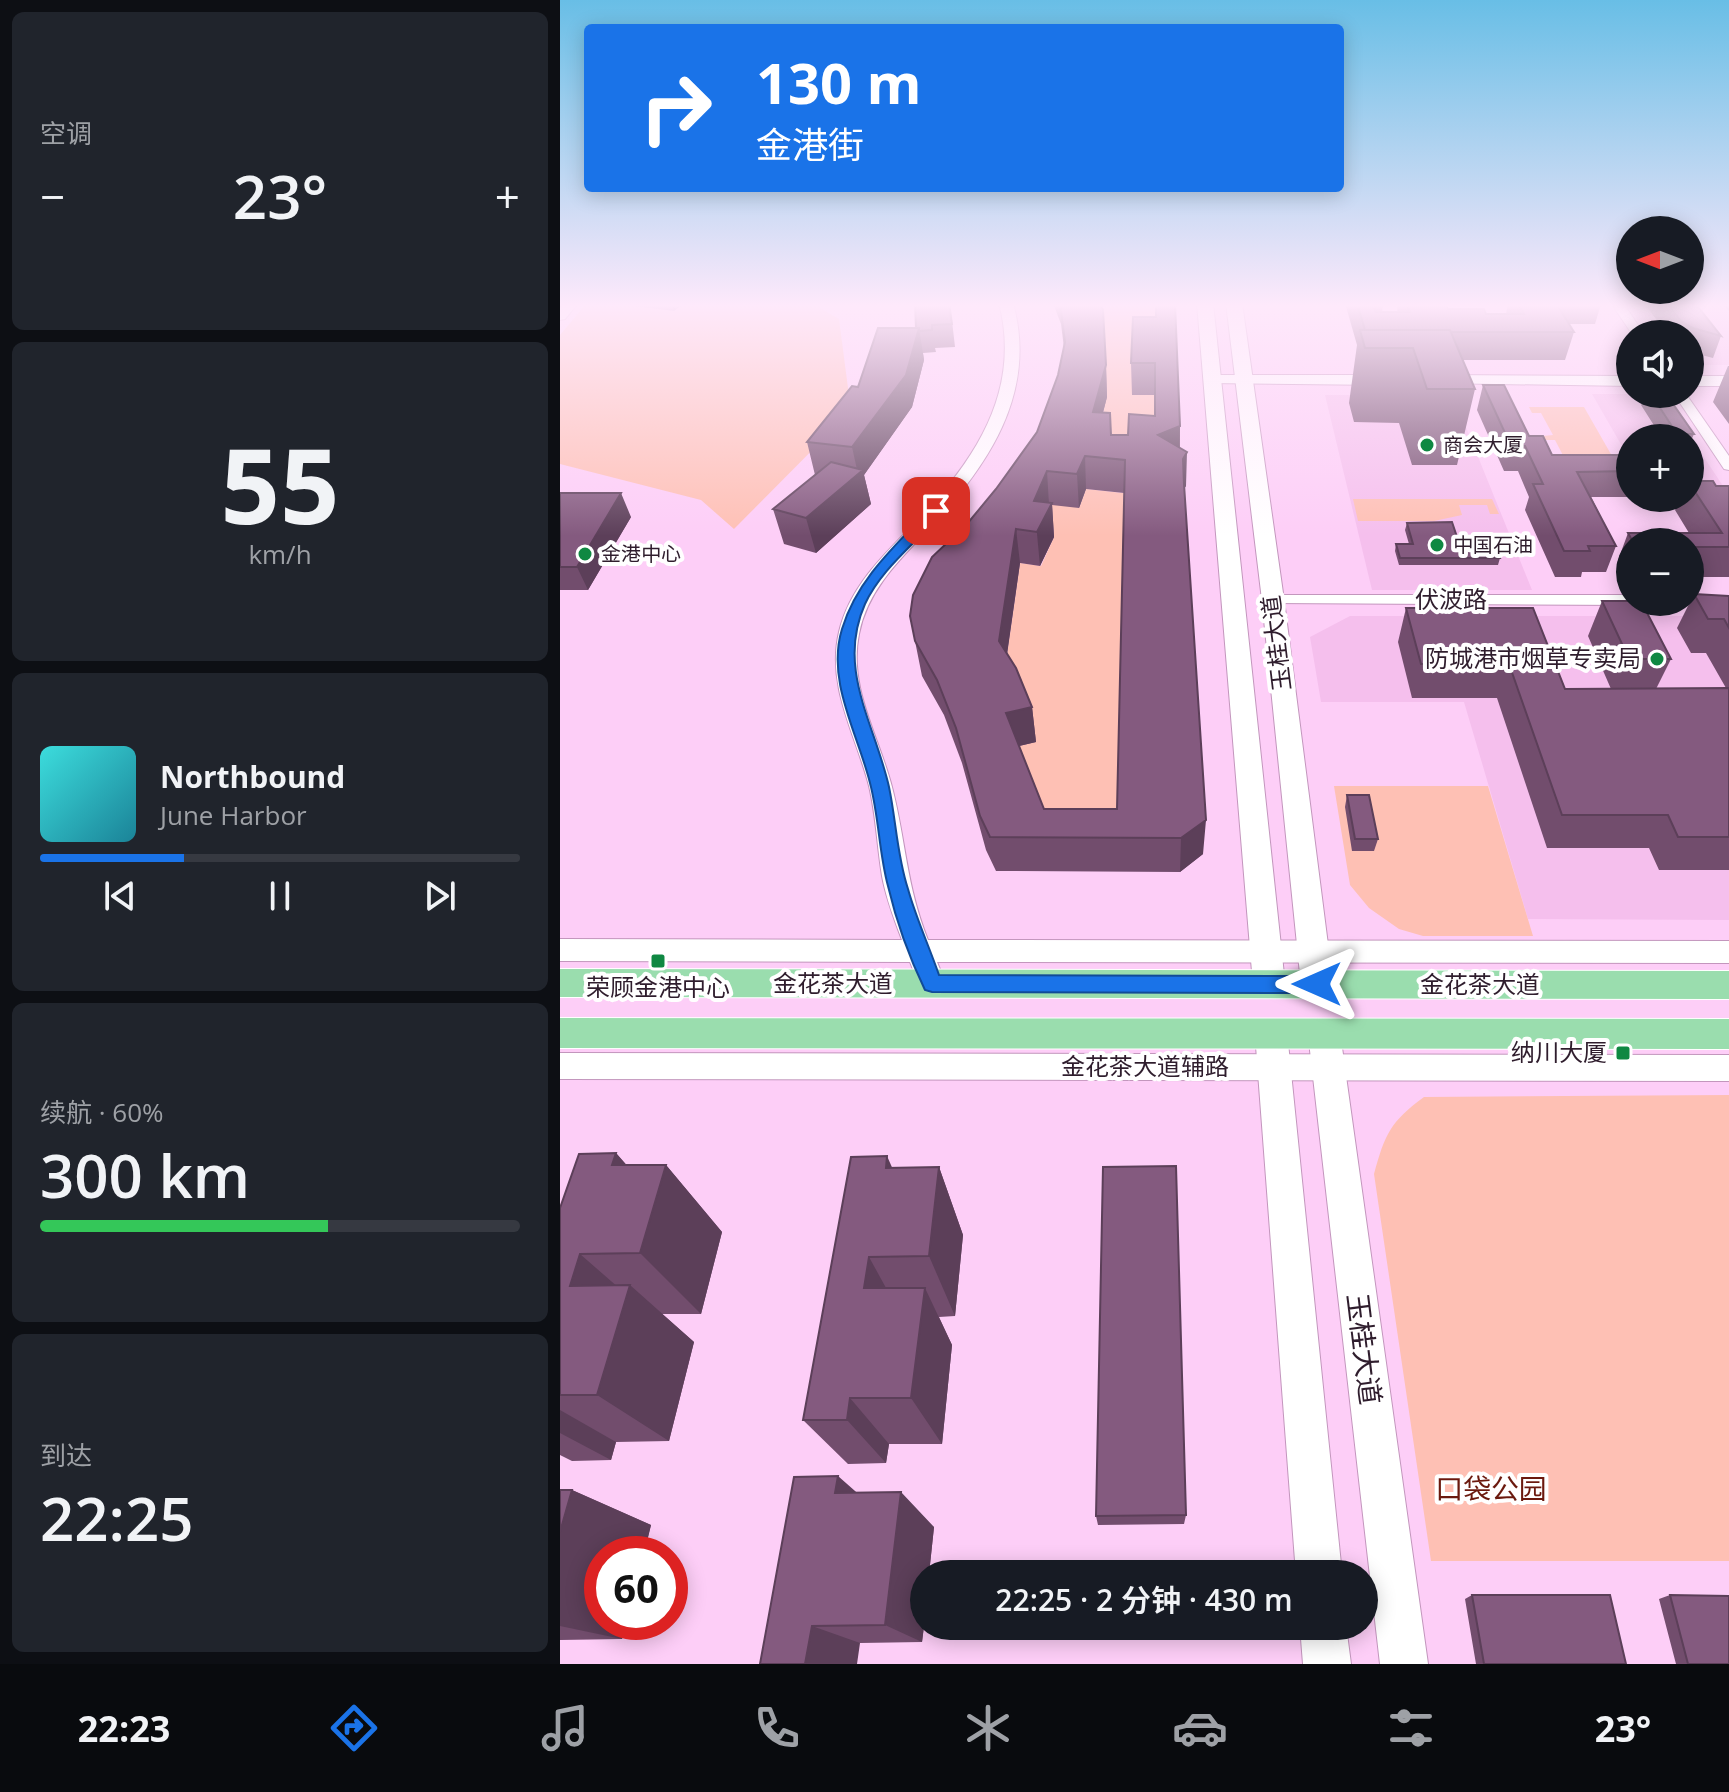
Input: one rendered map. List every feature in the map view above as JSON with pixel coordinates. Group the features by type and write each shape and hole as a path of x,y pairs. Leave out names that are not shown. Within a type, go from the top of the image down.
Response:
{"main road":[{"name":"玉桂大道","path":"1212,381 1267,968"},
{"name":"玉桂大道","path":"1244,381 1273,600 1315,968"},
{"name":"金花茶大道","path":"560,983 932,984 1315,968 1729,985"},
{"name":"金花茶大道","path":"560,1033 1326,1051 1729,1034"},
{"path":"1273,1050 1318,1560"},
{"name":"玉桂大道","path":"1326,1051 1404,1664"},
{"path":"1324,1640 1327,1664"}],"street":[{"path":"932,984 897,887 879,784 848,687 845,660 848,633 858,604 877,573 953,491 992,431 1010,381"},
{"path":"1558,381 1616,381"},
{"path":"1704,381 1729,381"},
{"path":"1690,408 1729,466"},
{"name":"伏波路","path":"1273,600 1616,600"},
{"path":"560,950 921,951 1267,968"},
{"path":"1315,968 1729,952"},
{"name":"金花茶大道辅路","path":"560,1066 1273,1050"},
{"path":"1326,1051 1729,1068"}],"shaded area":[{"path":"1592,394 1616,394 1616,408 1668,408 1682,424 1616,424 1616,436"},
{"path":"1325,395 1453,395 1532,590 1372,590"},
{"path":"1704,457 1729,495 1729,500 1704,500"},
{"path":"1350,616 1729,616 1729,920 1528,919 1464,702 1321,702 1310,637"}],"green space":[{"path":"560,381 847,381 851,411 734,529 701,500 560,464"},
{"path":"1106,381 1170,381 1177,395 1155,449 1095,444"},
{"path":"1529,407 1584,407 1616,463 1616,469 1567,463 1555,440 1545,440 1543,436 1553,435 1541,413 1532,413"},
{"path":"1086,489 1141,495 1118,843 1047,843 1011,748 1035,742 1004,676 1020,563 1041,566 1054,537 1051,500 1079,508"},
{"path":"1353,499 1492,499 1499,514 1490,514 1487,505 1459,505 1462,515 1434,521 1358,521"},
{"path":"1334,786 1488,786 1533,936 1423,936 1399,929 1369,908 1350,885"},
{"name":"口袋公园","path":"1729,1095 1729,1561 1431,1561 1374,1174 1390,1130 1403,1114 1424,1097"}],"building":[{"path":"860,381 902,381 852,447 807,442 852,386 858,387"},
{"path":"1056,381 1102,381 1093,412 1110,413 1111,435 1128,435 1129,414 1155,416 1155,381 1178,381 1180,426 1158,435 1187,452 1183,459 1184,484 1206,820 1181,838 990,837 980,816 956,728 937,680 915,641 910,616 913,595 932,557 967,524 1037,432","holes":["1085,456 1125,460 1117,809 1044,809 1006,713 1032,707 1016,668 999,641 1016,529 1037,532 1052,503 1034,501 1047,471 1077,474"]},
{"path":"1424,381 1471,381 1475,389 1427,389"},
{"path":"1483,385 1504,385 1529,436 1543,436 1552,455 1616,455 1616,471 1577,472 1616,546 1588,546 1590,551 1564,551 1533,484 1543,484 1525,446 1511,446"},
{"path":"1660,408 1676,408 1687,424 1670,424"},
{"path":"831,462 863,470 806,518 773,509"},
{"path":"1704,481 1713,481 1716,486 1729,486 1729,547 1704,547 1704,533 1722,533 1704,505"},
{"path":"560,493 621,493 577,567 560,567"},
{"path":"1452,522 1459,543 1495,543 1500,558 1400,558 1396,544 1413,544 1407,523"},
{"path":"1704,595 1729,596 1729,628 1724,619 1708,619 1704,612"},
{"path":"1602,601 1616,601 1616,616 1649,616 1671,659 1629,659"},
{"path":"1406,608 1533,608 1565,689 1729,688 1729,837 1678,837 1668,815 1562,815 1509,664 1421,664"},
{"path":"1347,795 1369,795 1378,839 1355,839"},
{"path":"616,1153 612,1165 666,1165 640,1253 580,1254 570,1286 630,1285 597,1395 560,1395 560,1208 579,1154"},
{"path":"887,1156 886,1168 939,1167 929,1256 869,1257 864,1288 925,1288 911,1398 850,1398 847,1420 803,1420 851,1157"},
{"path":"1176,1166 1186,1515 1096,1516 1103,1167"},
{"path":"838,1476 835,1493 901,1492 885,1625 812,1626 805,1664 760,1664 794,1477"},
{"path":"560,1490 572,1490 560,1532"},
{"path":"1472,1595 1610,1595 1626,1664 1484,1664"},
{"path":"1670,1595 1729,1596 1729,1664 1688,1664"}],"place":[{"name":"商会大厦","path":"1427,445"},
{"name":"中国石油","path":"1437,545"},
{"name":"金港中心","path":"585,554"},
{"name":"防城港市烟草专卖局","path":"1657,659"},
{"name":"荣顾金港中心","path":"658,961"},
{"name":"纳川大厦","path":"1623,1053"}],"route":[{"path":"936,511 877,573 858,604 848,633 845,660 848,687 879,784 890,830 897,887 932,984 1317,984"}]}
